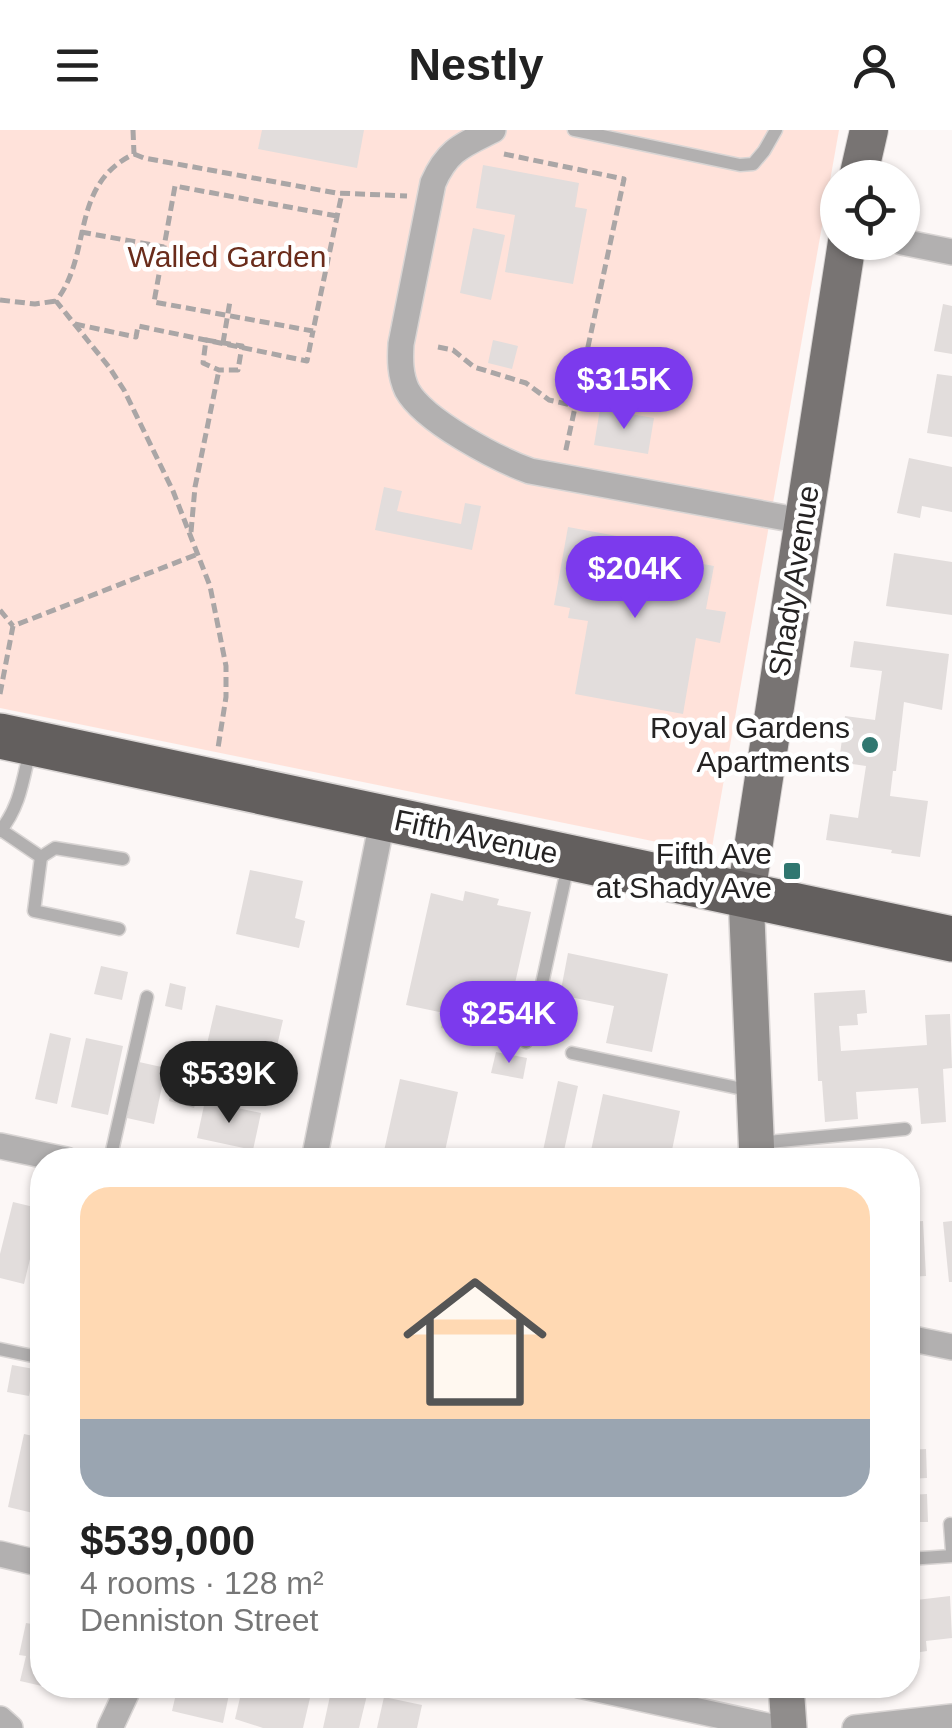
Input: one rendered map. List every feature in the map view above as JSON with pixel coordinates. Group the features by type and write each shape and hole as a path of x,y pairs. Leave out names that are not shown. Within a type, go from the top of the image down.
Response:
{"highway":[{"name":"Fifth Avenue","path":"16,739 952,939"}],"main road":[{"path":"862,160 869,130"},
{"name":"Shady Avenue","path":"756,1148 746,894 845,260"},
{"path":"787,1698 788,1728"}],"street":[{"path":"493,130 442,162 430,196 401,344 400,370 405,385 421,407 514,466 802,522"},
{"path":"920,246 952,252"},
{"path":"316,1148 383,817"},
{"path":"0,1146 30,1152"},
{"path":"920,1341 952,1348"},
{"path":"0,1554 30,1561"},
{"path":"110,1728 124,1698"},
{"path":"640,1698 777,1728"},
{"path":"854,1728 952,1717"},
{"path":"0,1719 10,1728"}],"lane":[{"path":"574,130 740,165 753,164 776,130"},
{"path":"16,739 18,800 1,830 40,857"},
{"path":"40,857 55,848 124,860"},
{"path":"40,857 34,911 119,929"},
{"path":"526,1042 531,1034 570,857"},
{"path":"113,1148 148,997"},
{"path":"572,1053 754,1091"},
{"path":"781,1148 905,1128"},
{"path":"0,1349 30,1355"},
{"path":"920,1557 952,1553 950,1524"}],"path":[{"path":"132,130 134,154"},
{"path":"464,145 624,179 560,477"},
{"path":"56,301 73,268 86,208 97,187 125,158 134,154 342,194 430,196"},
{"path":"313,331 154,302 175,186 337,216"},
{"path":"206,340 307,361 342,194"},
{"path":"81,232 164,246"},
{"path":"0,300 35,304 56,301"},
{"path":"56,301 110,366 124,390 173,492 213,597 226,666 224,716 212,780"},
{"path":"223,342 230,301"},
{"path":"74,324 136,337 138,326 242,346"},
{"path":"206,340 203,363 219,370 238,370 242,346"},
{"path":"438,347 452,350 474,367 526,384 552,401 575,406"},
{"path":"191,536 195,487 219,370"},
{"path":"13,626 198,554"},
{"path":"0,610 13,626 0,694"}],"green space":[{"name":"Walled Garden","path":"0,130 839,130 834,160 820,160 820,237 711,853 0,708"}],"building":[{"path":"262,130 364,130 357,168 258,149"},
{"path":"483,165 579,183 575,207 587,209 573,284 505,272 515,215 476,208"},
{"path":"473,228 505,235 491,300 460,293"},
{"path":"943,304 952,306 952,354 934,351"},
{"path":"493,340 518,346 512,369 488,363"},
{"path":"937,374 952,376 952,437 927,433"},
{"path":"600,409 654,418 648,454 594,445"},
{"path":"909,458 952,467 952,512 922,506 920,518 897,513"},
{"path":"384,487 402,491 397,511 461,524 465,503 481,506 472,550 375,530"},
{"path":"568,527 633,539 628,568 637,569 638,562 672,568 670,577 677,579 681,560 714,566 706,609 726,612 720,643 696,638 683,714 575,694 588,621 568,618 570,608 554,605"},
{"path":"894,553 952,562 952,615 886,606"},
{"name":"Royal Gardens Apartments","path":"854,641 949,654 942,710 904,702 893,771 890,796 928,801 920,857 826,840 830,814 858,818 866,766 839,762 845,716 875,720 882,671 850,667"},
{"path":"250,870 303,881 295,918 305,921 299,948 236,934"},
{"path":"465,891 499,899 497,905 531,912 505,1028 477,1022 474,1035 441,1028 444,1013 406,1005 431,893 463,901"},
{"path":"568,953 668,974 652,1052 606,1043 614,1006 560,995"},
{"path":"101,966 128,972 122,1000 94,994"},
{"path":"170,983 186,987 182,1010 165,1006"},
{"path":"865,990 867,1013 857,1014 858,1025 839,1026 841,1051 927,1045 925,1015 950,1014 952,1068 943,1069 946,1122 921,1124 918,1088 856,1092 858,1119 825,1122 822,1081 818,1081 814,993"},
{"path":"216,1005 283,1020 274,1059 207,1044"},
{"path":"50,1033 71,1038 57,1104 35,1099"},
{"path":"86,1038 123,1046 108,1115 71,1107"},
{"path":"496,1052 527,1058 523,1079 491,1073"},
{"path":"139,1062 166,1068 154,1124 127,1118"},
{"path":"400,1079 458,1092 446,1148 385,1148"},
{"path":"174,1081 200,1087 194,1108 169,1101"},
{"path":"558,1081 578,1086 565,1148 544,1148"},
{"path":"603,1094 680,1111 672,1148 592,1148"},
{"path":"205,1101 261,1113 253,1148 197,1138"},
{"path":"13,1202 30,1206 30,1259 24,1284 0,1278 0,1254"},
{"path":"923,1221 926,1276 920,1276"},
{"path":"952,1221 952,1282 949,1282 943,1222"},
{"path":"12,1365 30,1368 29,1396 7,1392"},
{"path":"24,1434 30,1435 30,1512 8,1507"},
{"path":"920,1449 926,1449 927,1478 920,1478"},
{"path":"920,1494 927,1494 928,1522 920,1522"},
{"path":"950,1596 952,1638 926,1641 927,1651 920,1652 920,1600"},
{"path":"26,1623 30,1624 30,1683 20,1681 26,1656 19,1655"},
{"path":"175,1698 228,1698 223,1723 172,1711"},
{"path":"240,1698 310,1698 303,1728 263,1728 235,1719"},
{"path":"330,1698 366,1698 359,1728 323,1728"},
{"path":"384,1698 422,1705 417,1728 377,1728"}],"place":[{"name":"Royal Gardens Apartments","path":"870,745"},
{"name":"Fifth Ave at Shady Ave","path":"792,871"}]}
